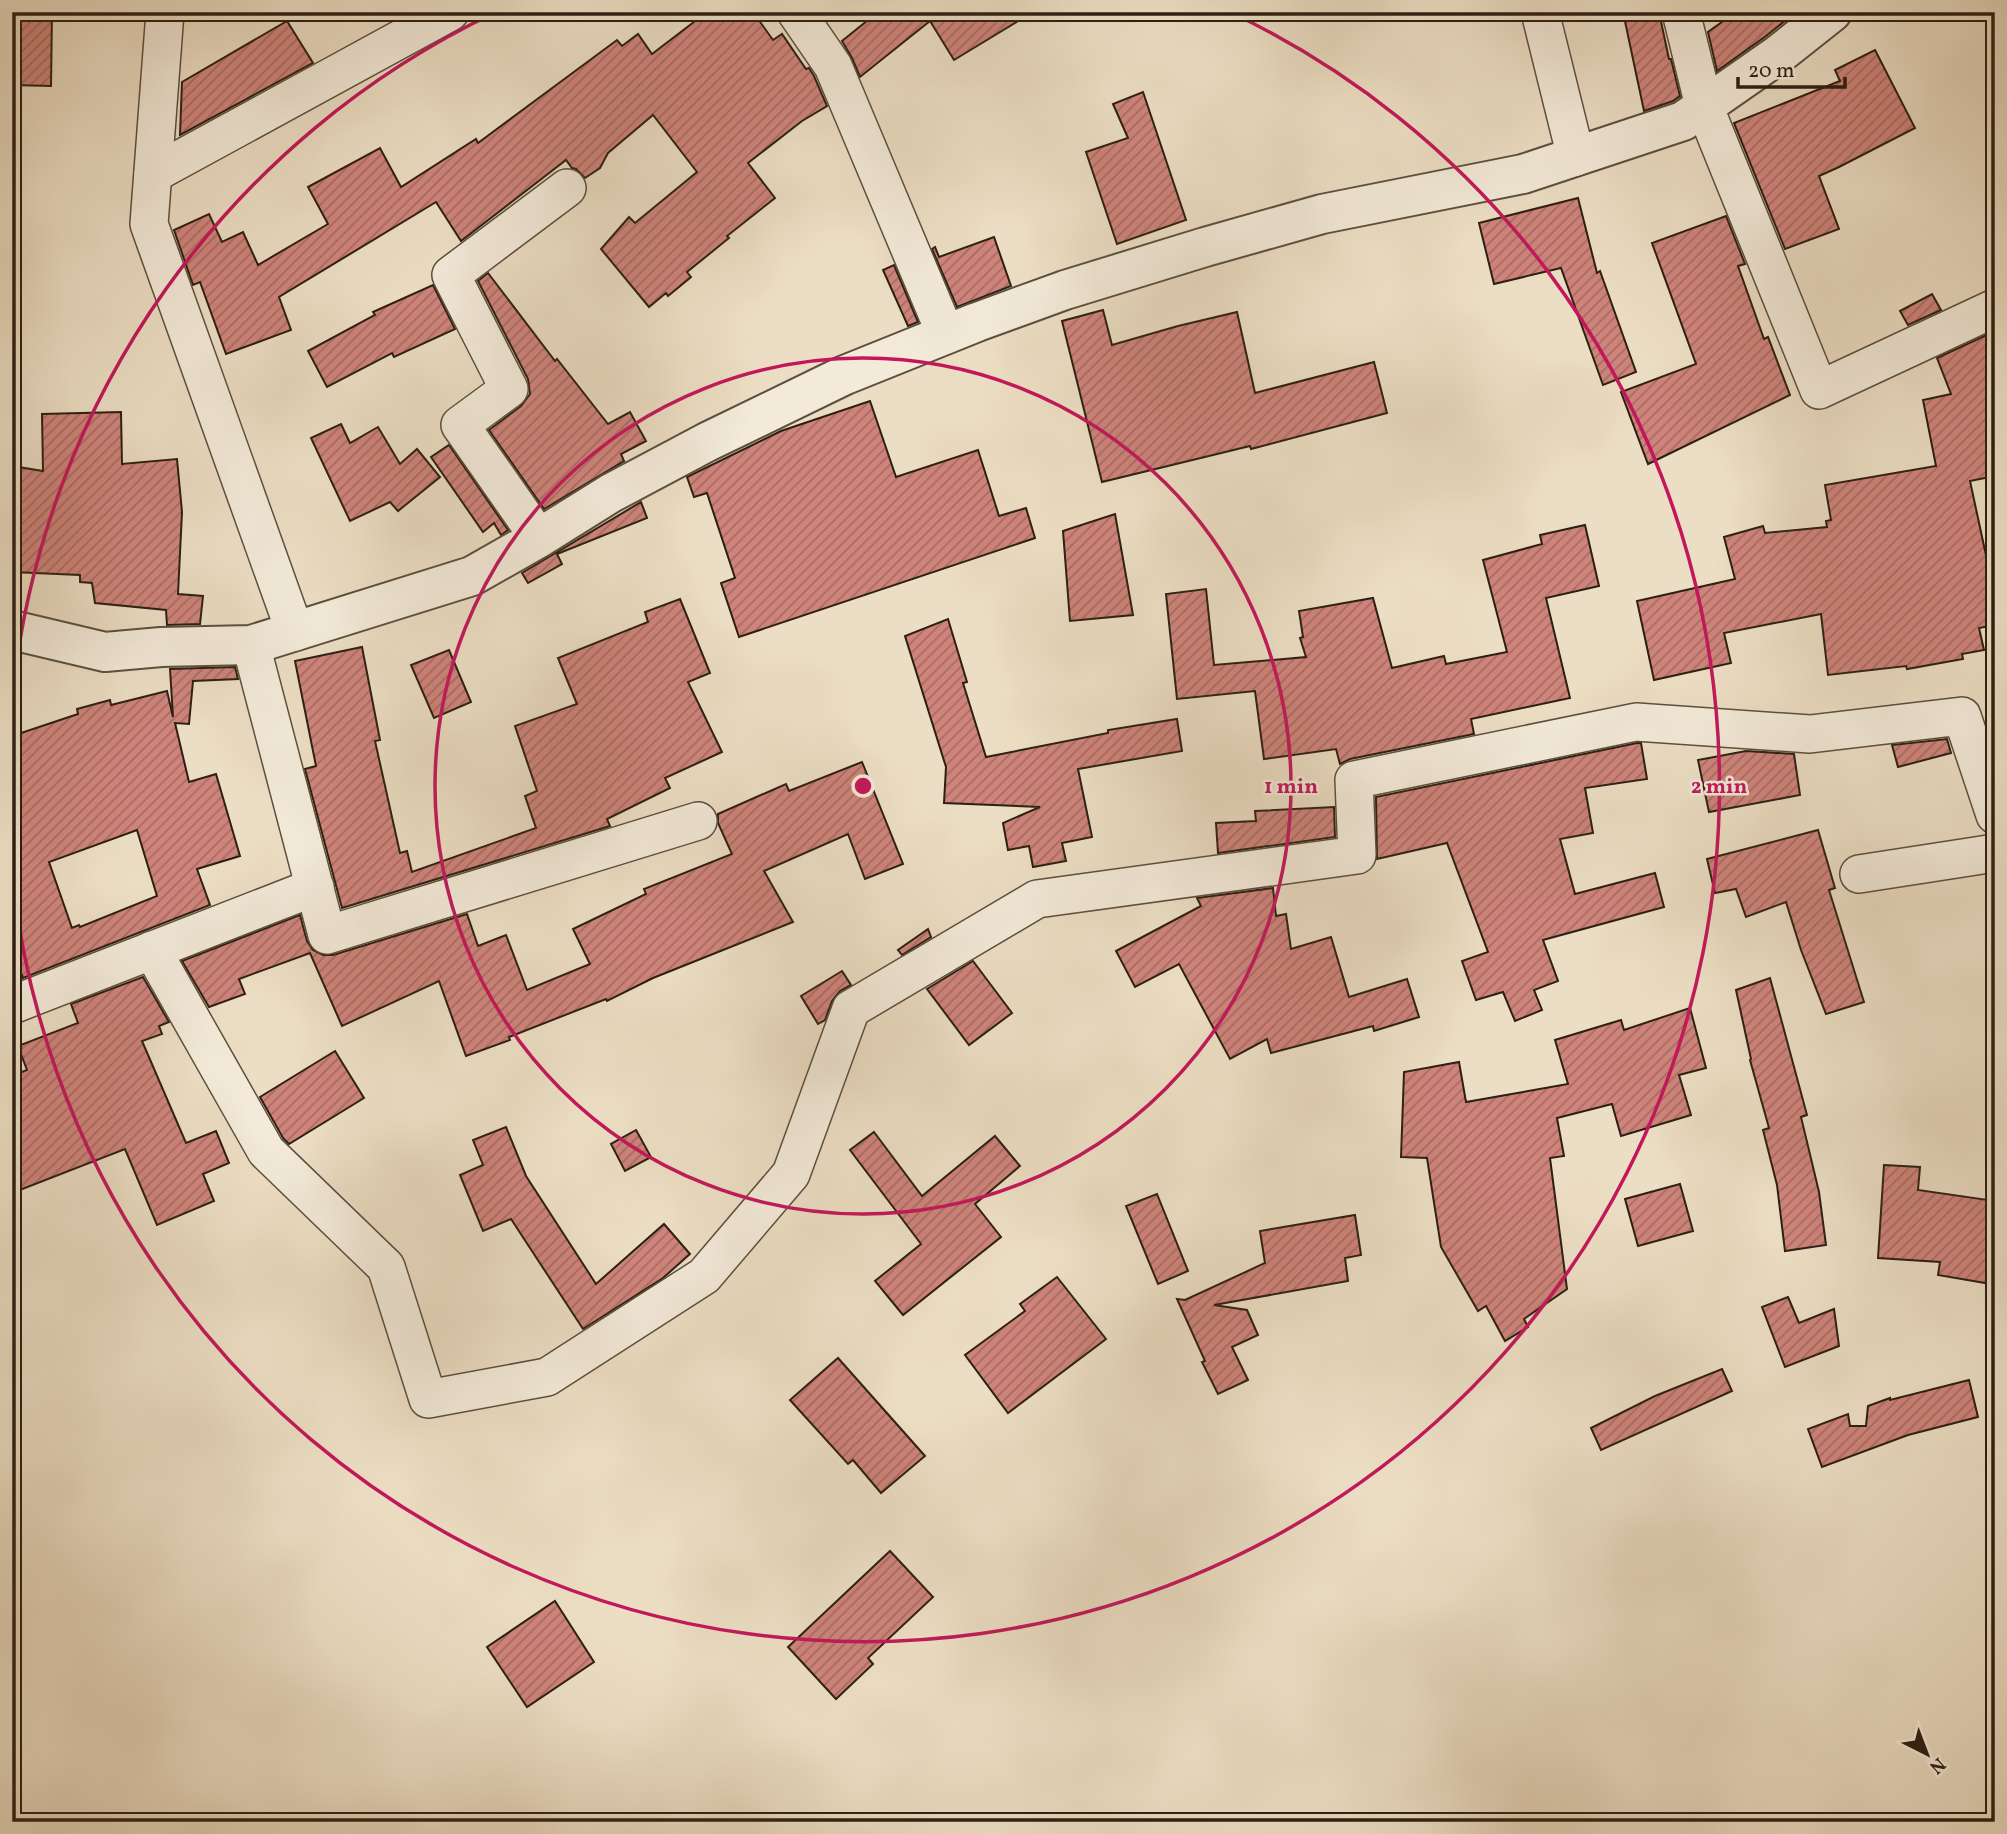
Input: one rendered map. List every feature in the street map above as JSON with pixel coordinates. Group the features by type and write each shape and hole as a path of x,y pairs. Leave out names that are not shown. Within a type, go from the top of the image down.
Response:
{"street":[{"path":"165,12 149,224 295,632"},
{"path":"153,174 450,12"},
{"path":"796,12 833,66 946,335"},
{"path":"1540,12 1576,157"},
{"path":"1681,12 1704,106 1819,390 1995,308"},
{"path":"12,630 105,653 161,647 251,645 472,576 611,494 707,442 845,375 977,322 1065,290 1218,243 1322,215 1523,174 1683,121 1779,54 1832,12"},
{"path":"539,538 460,425 509,389 450,275 567,188"},
{"path":"251,645 327,935 698,821"},
{"path":"152,950 266,1152 386,1267 428,1399 547,1377 704,1276 791,1174 851,1009 1037,899 1357,855 1354,780 1636,722 1810,734 1962,716 1995,815"},
{"path":"1859,874 1995,853"},
{"path":"12,1005 315,887"}],"building":[{"path":"12,12 52,12 51,86 12,85"},
{"path":"707,12 753,12 773,40 782,34 806,69 809,68 814,76 827,106 802,121 748,163 775,198 687,272 691,277 668,296 666,293 649,307 601,249 629,217 635,223 697,172 653,115 608,153 600,168 585,178 566,160 461,241 436,202 279,297 291,330 226,354 200,282 193,285 174,230 209,214 222,242 243,232 258,265 328,224 308,187 380,148 401,187 476,139 478,143 617,40 622,46 638,34 652,54"},
{"path":"878,12 1033,12 954,60 930,21 860,77 842,41"},
{"path":"1623,12 1659,12 1680,96 1673,101 1644,111"},
{"path":"1736,12 1796,12 1717,71 1708,32"},
{"path":"287,21 313,63 180,135 182,82"},
{"path":"1875,50 1915,128 1819,176 1839,229 1785,249 1734,123 1840,81 1835,70"},
{"path":"1143,92 1186,220 1117,244 1086,152 1128,138 1113,104"},
{"path":"1578,198 1597,273 1600,271 1636,372 1603,385 1561,268 1494,284 1479,223"},
{"path":"1726,216 1745,264 1738,266 1764,339 1768,337 1790,395 1648,464 1621,392 1696,364 1652,243"},
{"path":"994,237 1011,286 957,307 932,249 935,247 939,257"},
{"path":"894,265 918,322 908,326 883,270"},
{"path":"488,273 555,361 557,359 608,424 630,412 646,441 621,454 624,461 544,509 489,430 521,406 530,394 528,379 478,281"},
{"path":"433,285 455,329 394,357 392,353 327,387 308,351 375,315 373,312"},
{"path":"1932,294 1941,310 1908,325 1900,311"},
{"path":"1103,310 1112,345 1237,312 1255,393 1374,362 1387,413 1251,449 1250,446 1102,482 1062,321"},
{"path":"1995,331 1995,476 1970,481 1995,597 1995,625 1979,628 1984,650 1962,654 1963,659 1907,669 1906,666 1828,675 1821,614 1724,633 1731,663 1654,680 1637,601 1735,579 1724,537 1763,526 1765,533 1827,527 1826,521 1831,520 1825,485 1936,466 1923,400 1951,394 1937,358"},
{"path":"870,401 896,477 978,450 999,516 1026,508 1035,538 739,637 721,583 735,578 707,493 694,497 687,477 781,431"},
{"path":"121,412 122,464 177,459 182,512 178,594 203,596 200,624 167,625 166,610 95,603 92,583 80,582 80,575 12,572 12,466 43,471 42,414"},
{"path":"341,424 350,443 378,427 400,464 417,449 440,477 398,511 390,502 350,521 311,438"},
{"path":"449,445 508,530 501,535 494,523 483,532 431,457"},
{"path":"641,502 647,518 557,554 562,564 528,583 522,573"},
{"path":"1115,514 1133,615 1070,621 1063,531"},
{"path":"1585,525 1599,586 1546,598 1570,698 1471,719 1474,734 1350,759 1340,764 1336,749 1264,759 1255,691 1177,699 1166,594 1206,589 1214,665 1306,657 1300,638 1303,637 1299,611 1373,598 1392,668 1444,656 1446,664 1507,652 1483,560 1542,544 1540,535"},
{"path":"680,599 710,673 688,682 722,752 665,778 670,788 607,819 610,826 342,908 305,769 316,766 295,661 362,647 380,740 375,741 400,853 407,851 412,872 536,828 525,796 537,791 515,726 577,704 558,658 648,622 645,612"},
{"path":"948,619 967,682 963,683 986,757 1108,733 1108,730 1177,719 1182,751 1078,769 1092,837 1062,843 1066,861 1033,867 1029,846 1008,850 1003,823 1040,807 944,803 946,767 905,636"},
{"path":"449,650 471,702 434,718 411,665"},
{"path":"235,667 238,679 193,681 189,724 175,723 189,782 216,774 240,856 197,869 210,905 23,978 12,953 12,736 78,714 77,709 110,700 111,705 167,691 173,717 170,669","holes":["137,830 157,896 72,928 49,862"]},
{"path":"1947,739 1951,753 1898,767 1892,745"},
{"path":"1641,743 1647,779 1585,788 1593,833 1560,839 1575,894 1655,873 1664,907 1543,940 1558,981 1534,990 1542,1010 1515,1021 1503,992 1476,1000 1462,961 1488,952 1447,843 1377,859 1376,797"},
{"path":"1746,751 1794,754 1800,795 1709,812 1698,760"},
{"path":"862,762 903,864 865,879 848,834 764,871 793,922 653,978 607,1001 606,999 466,1056 439,981 342,1026 310,953 239,979 245,994 209,1007 182,961 300,915 307,941 313,950 323,955 333,955 467,914 478,946 506,935 527,990 590,964 573,929 646,894 644,889 732,854 718,823 718,814 786,784 789,791"},
{"path":"1334,807 1335,837 1218,853 1216,823 1256,821 1255,811"},
{"path":"1818,830 1835,888 1829,890 1864,1002 1826,1014 1786,902 1746,917 1736,889 1715,893 1707,859"},
{"path":"1273,888 1276,916 1286,914 1291,949 1331,937 1349,997 1407,979 1419,1017 1374,1031 1373,1026 1271,1053 1267,1039 1230,1059 1179,964 1135,987 1116,951 1201,906 1197,898"},
{"path":"928,929 931,937 902,955 898,950"},
{"path":"973,961 1012,1013 969,1045 927,989"},
{"path":"842,971 851,985 840,991 832,1001 825,1020 818,1024 801,996"},
{"path":"143,977 169,1022 159,1026 162,1034 142,1041 186,1143 216,1131 229,1163 203,1174 214,1201 157,1225 125,1149 12,1193 12,1076 27,1070 18,1046 78,1023 71,1004"},
{"path":"1770,978 1807,1115 1801,1117 1819,1192 1826,1245 1785,1251 1777,1185 1763,1130 1769,1128 1750,1060 1736,990"},
{"path":"1690,1008 1706,1068 1679,1075 1691,1115 1621,1136 1612,1104 1557,1118 1564,1156 1550,1158 1567,1289 1524,1319 1528,1327 1505,1341 1486,1306 1478,1311 1441,1247 1427,1158 1401,1157 1404,1072 1459,1062 1466,1102 1568,1084 1555,1040 1621,1020 1624,1030"},
{"path":"335,1051 364,1098 289,1144 260,1097"},
{"path":"506,1127 526,1176 596,1284 664,1224 690,1254 663,1278 583,1329 511,1219 483,1231 460,1175 483,1165 473,1140"},
{"path":"636,1130 651,1157 625,1171 611,1144"},
{"path":"874,1132 922,1196 995,1136 1020,1166 975,1204 1001,1237 903,1315 875,1281 921,1244 850,1150"},
{"path":"1884,1165 1920,1167 1918,1190 1995,1201 1995,1258 1991,1284 1938,1275 1940,1262 1878,1258"},
{"path":"1680,1184 1693,1231 1638,1246 1625,1199"},
{"path":"1157,1194 1188,1271 1158,1284 1126,1206"},
{"path":"1355,1215 1361,1255 1345,1258 1348,1281 1214,1305 1247,1310 1258,1335 1232,1347 1248,1380 1218,1394 1177,1299 1185,1300 1265,1263 1260,1231"},
{"path":"1057,1277 1106,1339 1008,1413 965,1355 1025,1311 1020,1304"},
{"path":"1788,1297 1799,1323 1834,1309 1839,1346 1785,1367 1762,1307"},
{"path":"838,1358 925,1456 881,1493 853,1460 848,1464 790,1400"},
{"path":"1722,1369 1732,1391 1601,1450 1591,1428 1655,1396"},
{"path":"1969,1380 1978,1417 1908,1435 1822,1467 1808,1429 1848,1414 1850,1426 1866,1426 1868,1406 1890,1398"},
{"path":"890,1551 933,1597 868,1658 873,1664 836,1699 788,1647"},
{"path":"555,1601 594,1662 527,1707 487,1647"}]}
